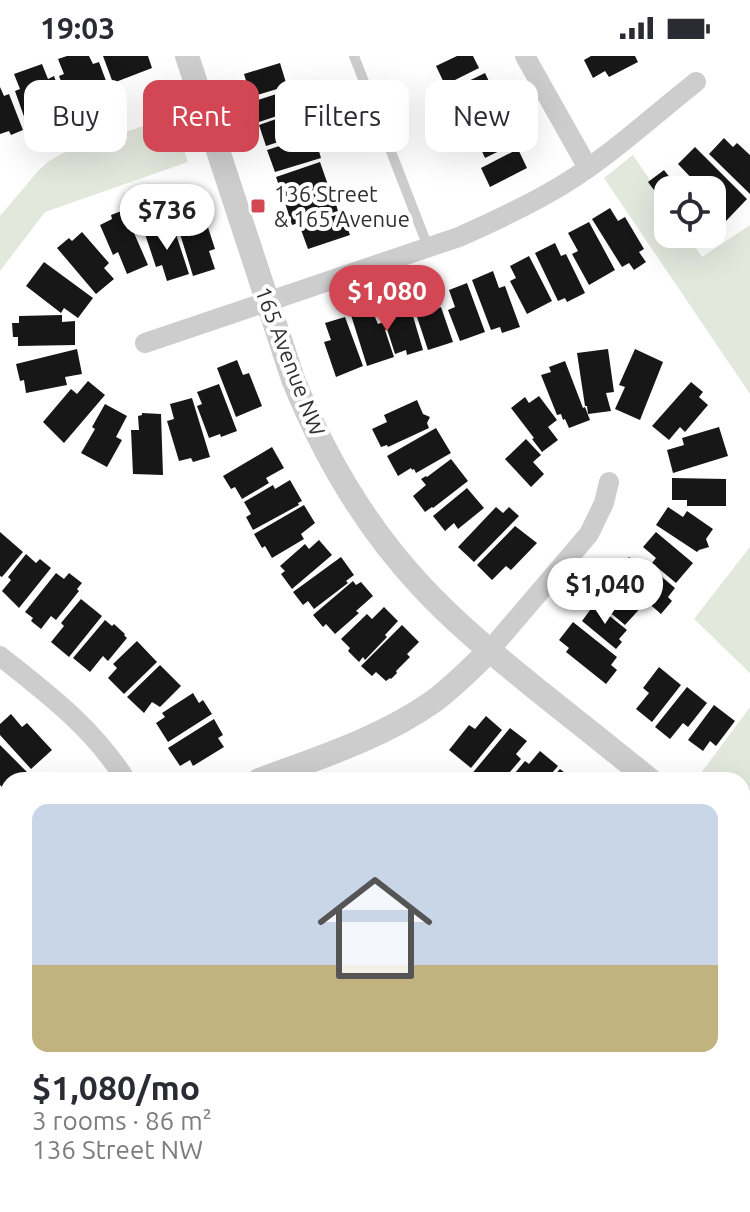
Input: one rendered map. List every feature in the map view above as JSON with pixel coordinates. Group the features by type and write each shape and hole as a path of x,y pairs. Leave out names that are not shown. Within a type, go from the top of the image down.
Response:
{"street":[{"name":"165 Avenue NW","path":"187,56 293,379 308,417 349,493 421,586 489,651 640,772"},
{"path":"525,56 588,168"},
{"path":"145,343 428,247 500,219 588,168 696,82"},
{"path":"280,772 339,750 409,716 446,691 489,651 589,534 604,503 609,482"},
{"path":"0,657 77,719 121,772"}],"lane":[{"path":"354,56 428,247"}],"shaded area":[{"path":"143,126 143,152 185,152 188,162 45,212 0,271 0,216 38,171 66,152 127,152 127,131"},
{"path":"633,155 654,186 654,248 696,248 702,257 716,248 726,248 726,241 750,225 750,394 604,178"},
{"path":"750,547 750,673 694,619"},
{"path":"750,707 750,772 702,772"}],"building":[{"path":"89,56 93,64 99,62 106,80 61,80 59,76 64,74 58,59"},
{"path":"103,56 148,56 152,68 121,80 112,80"},
{"path":"457,56 473,56 479,68 455,80 443,80 436,66"},
{"path":"591,56 635,56 638,62 609,77 605,71 593,78 584,60"},
{"path":"280,63 285,80 275,80 275,90 259,95 259,80 246,80 244,74"},
{"path":"42,64 48,79 54,76 55,80 24,80 24,117 15,91 20,89 14,74"},
{"path":"485,73 488,80 471,80"},
{"path":"0,87 4,96 9,94 23,130 11,135 9,131 0,134"},
{"path":"275,95 275,117 259,122 259,100"},
{"path":"275,119 275,143 266,146 259,125"},
{"path":"724,138 733,147 737,143 750,155 750,194 709,154"},
{"path":"275,147 275,152 319,152 321,158 275,172 267,150"},
{"path":"695,147 724,176 689,176 678,164"},
{"path":"482,152 497,152 485,158"},
{"path":"512,152 519,152 527,168 490,187 481,168"},
{"path":"320,162 328,185 284,200 276,177"},
{"path":"726,178 747,199 726,221"},
{"path":"331,188 338,211 292,225 285,203"},
{"path":"610,208 618,221 625,217 644,249 639,252 646,262 634,270 629,263 622,267 592,219"},
{"path":"124,210 148,265 127,274 118,252 113,255 100,225 112,219 111,215"},
{"path":"342,213 350,235 308,249 300,227"},
{"path":"204,215 215,249 209,251 215,269 193,276 177,224"},
{"path":"589,222 615,270 589,285 572,254 578,251 568,233"},
{"path":"173,225 189,274 167,281 162,265 156,267 145,234"},
{"path":"82,232 109,263 104,268 114,279 96,294 57,248"},
{"path":"555,243 561,256 566,254 585,293 567,302 565,298 558,301 535,253"},
{"path":"529,256 552,301 527,314 510,281 516,278 510,266"},
{"path":"44,262 93,298 78,318 64,308 61,313 26,286"},
{"path":"493,271 499,288 505,286 520,327 502,333 500,327 491,330 472,280"},
{"path":"467,283 485,332 460,341 448,310 455,307 449,290"},
{"path":"431,295 436,309 441,307 453,342 428,350 412,302"},
{"path":"405,298 423,350 407,355 406,350 395,354 387,329 394,357 367,366 351,315 371,308 378,324 389,320 384,305"},
{"path":"62,315 62,322 75,321 75,345 18,346 18,337 13,337 12,323 19,323 19,316"},
{"path":"345,317 363,366 336,377 324,342 331,340 325,323"},
{"path":"77,349 82,374 65,377 67,385 26,393 16,364"},
{"path":"608,349 614,392 606,393 611,411 588,414 577,353"},
{"path":"635,349 663,362 640,420 615,409 625,387 619,385"},
{"path":"237,360 243,375 249,373 262,406 236,417 217,368"},
{"path":"565,361 590,420 569,428 561,414 557,415 541,375 551,372 549,367"},
{"path":"88,381 105,395 64,443 43,422 71,389 77,394"},
{"path":"691,382 703,392 699,397 708,405 685,432 680,427 669,440 652,426"},
{"path":"219,384 237,431 209,438 197,406 202,404 197,392"},
{"path":"539,396 557,420 548,427 558,440 542,452 511,408 525,397 529,403"},
{"path":"192,398 210,457 193,462 191,458 179,461 167,421 174,419 170,404"},
{"path":"417,400 423,414 430,417 427,423 429,428 388,447 381,447 372,429 387,422 384,415"},
{"path":"105,404 127,416 116,437 122,440 107,467 81,453"},
{"path":"142,413 161,414 163,475 133,474 131,430 139,430 138,416"},
{"path":"719,427 728,456 673,473 667,450 684,445 682,438"},
{"path":"436,428 451,453 416,473 411,468 398,476 387,456"},
{"path":"526,439 541,455 533,462 544,474 531,487 505,459"},
{"path":"272,447 284,468 266,478 269,483 242,499 223,476"},
{"path":"451,459 468,481 425,512 413,496 426,485 421,479"},
{"path":"672,478 726,479 726,506 687,506 687,500 672,500"},
{"path":"290,480 302,501 253,530 246,517 251,514 244,502 273,485 275,489"},
{"path":"467,488 484,508 458,529 454,523 445,531 433,516"},
{"path":"304,505 315,523 301,534 304,539 272,558 254,534"},
{"path":"496,507 503,513 509,507 519,516 474,562 458,547"},
{"path":"668,507 683,517 687,511 713,529 706,539 709,547 697,552 656,525"},
{"path":"515,526 537,543 511,570 506,566 492,580 477,565"},
{"path":"0,532 23,552 2,577 0,576"},
{"path":"656,532 693,563 676,583 652,563 656,558 643,547"},
{"path":"319,540 332,555 292,589 281,574 285,571 280,566 305,544 309,549"},
{"path":"26,554 36,563 40,559 51,568 19,608 2,591 11,580 8,577"},
{"path":"341,557 354,575 346,581 348,583 314,609 308,601 303,605 293,592"},
{"path":"629,557 639,565 643,561 675,588 668,597 672,601 661,614 615,574"},
{"path":"607,572 644,604 625,625 600,604 604,596 594,588"},
{"path":"56,573 64,579 69,573 82,583 56,620 51,616 41,629 25,612"},
{"path":"353,581 356,585 361,582 373,596 335,634 326,624 323,627 313,615"},
{"path":"81,599 102,616 69,657 51,642 64,626 61,623"},
{"path":"596,605 627,630 619,639 622,642 616,649 582,621"},
{"path":"384,607 398,621 385,635 387,637 365,660 363,657 359,662 341,639 367,614 372,619"},
{"path":"105,620 112,626 114,624 127,638 108,661 103,656 90,672 73,658"},
{"path":"573,622 617,657 611,665 617,670 606,684 566,652 569,648 559,640"},
{"path":"402,625 419,642 391,679 386,681 376,672 372,676 361,666"},
{"path":"137,641 157,662 124,694 108,678 117,668 113,664"},
{"path":"160,665 181,686 160,707 152,702 144,713 127,697"},
{"path":"659,667 681,685 652,722 636,709 649,693 643,688"},
{"path":"687,687 707,703 688,727 683,723 670,739 655,727"},
{"path":"193,693 199,703 203,700 212,714 168,742 156,723 165,717 162,713"},
{"path":"714,705 735,721 716,746 710,741 703,751 688,740"},
{"path":"11,714 22,727 27,723 52,750 31,769 0,735 0,724"},
{"path":"486,716 502,730 471,768 449,750 469,725 475,729"},
{"path":"214,719 223,735 218,738 224,747 193,766 190,760 180,766 168,748"},
{"path":"510,728 527,741 516,754 521,759 510,772 473,772"},
{"path":"0,745 27,772 0,772"},
{"path":"540,751 558,766 553,772 516,772 525,761 529,764"}],"place":[{"name":"136 Street & 165 Avenue","path":"258,206"}]}
